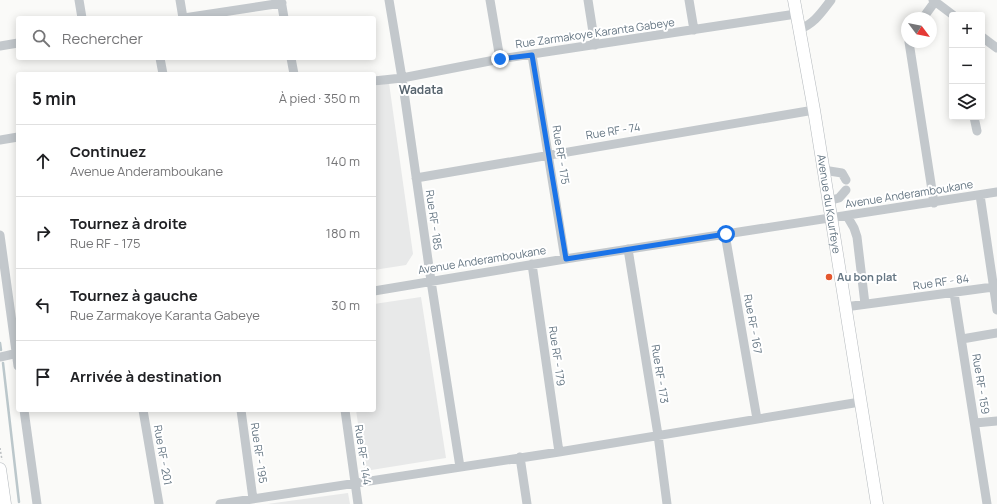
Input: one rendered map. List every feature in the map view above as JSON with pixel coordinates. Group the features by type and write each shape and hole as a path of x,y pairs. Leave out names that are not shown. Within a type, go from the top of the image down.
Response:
{"main road":[{"name":"Avenue du Kourfeye","path":"794,0 798,30 814,110 877,504"},
{"path":"0,469 4,504"}],"street":[{"path":"79,0 82,16"},
{"path":"180,0 183,16"},
{"name":"Rue RF - 185","path":"389,0 460,467"},
{"path":"490,0 500,59"},
{"path":"588,0 595,45"},
{"path":"689,0 694,30"},
{"path":"798,30 806,27 818,17 831,0"},
{"path":"927,12 935,0 949,12"},
{"path":"195,16 282,1 284,16"},
{"name":"Rue Zarmakoye Karanta Gabeye","path":"376,81 402,78 500,59 796,14"},
{"path":"985,39 997,48"},
{"path":"0,46 16,44"},
{"path":"910,48 934,203"},
{"name":"Rue RF - 175","path":"532,55 566,259"},
{"path":"160,60 163,72"},
{"path":"291,60 294,72"},
{"name":"Rue RF - 74","path":"416,178 549,154 814,110"},
{"path":"975,120 977,130"},
{"path":"0,140 16,137"},
{"path":"823,170 842,173 846,180"},
{"path":"828,201 839,198 846,190"},
{"name":"Avenue Anderamboukane","path":"376,291 532,264 934,203 997,192"},
{"path":"980,195 997,310"},
{"path":"848,216 857,238 866,304"},
{"name":"Rue RF - 167","path":"726,234 756,419"},
{"path":"0,235 16,346"},
{"name":"Rue RF - 173","path":"628,249 658,435 667,504"},
{"name":"Rue RF - 179","path":"532,264 559,452"},
{"name":"Rue RF - 84","path":"846,307 993,287"},
{"name":"Rue RF - 159","path":"954,293 987,504"},
{"path":"962,339 997,333"},
{"path":"0,357 16,353"},
{"path":"220,504 559,452 860,402"},
{"path":"24,412 37,504"},
{"name":"Rue RF - 201","path":"143,412 159,504"},
{"name":"Rue RF - 195","path":"241,412 253,499"},
{"name":"Rue RF - 144","path":"345,412 358,504"},
{"path":"975,423 997,421"},
{"path":"520,457 527,504"}],"shaded area":[{"path":"389,83 413,254 406,265 376,270 376,86"},
{"path":"421,297 446,458 365,471 356,412 376,412 376,304"},
{"path":"348,493 350,504 267,504"}],"waterway":[{"path":"0,343 1,350"},
{"path":"3,363 19,502"}],"place":[{"name":"Au bon plat","path":"829,277"}],"district":[{"name":"Wadata","path":"421,90"}],"route":[{"path":"500,59 532,55 566,259 726,234"}]}
